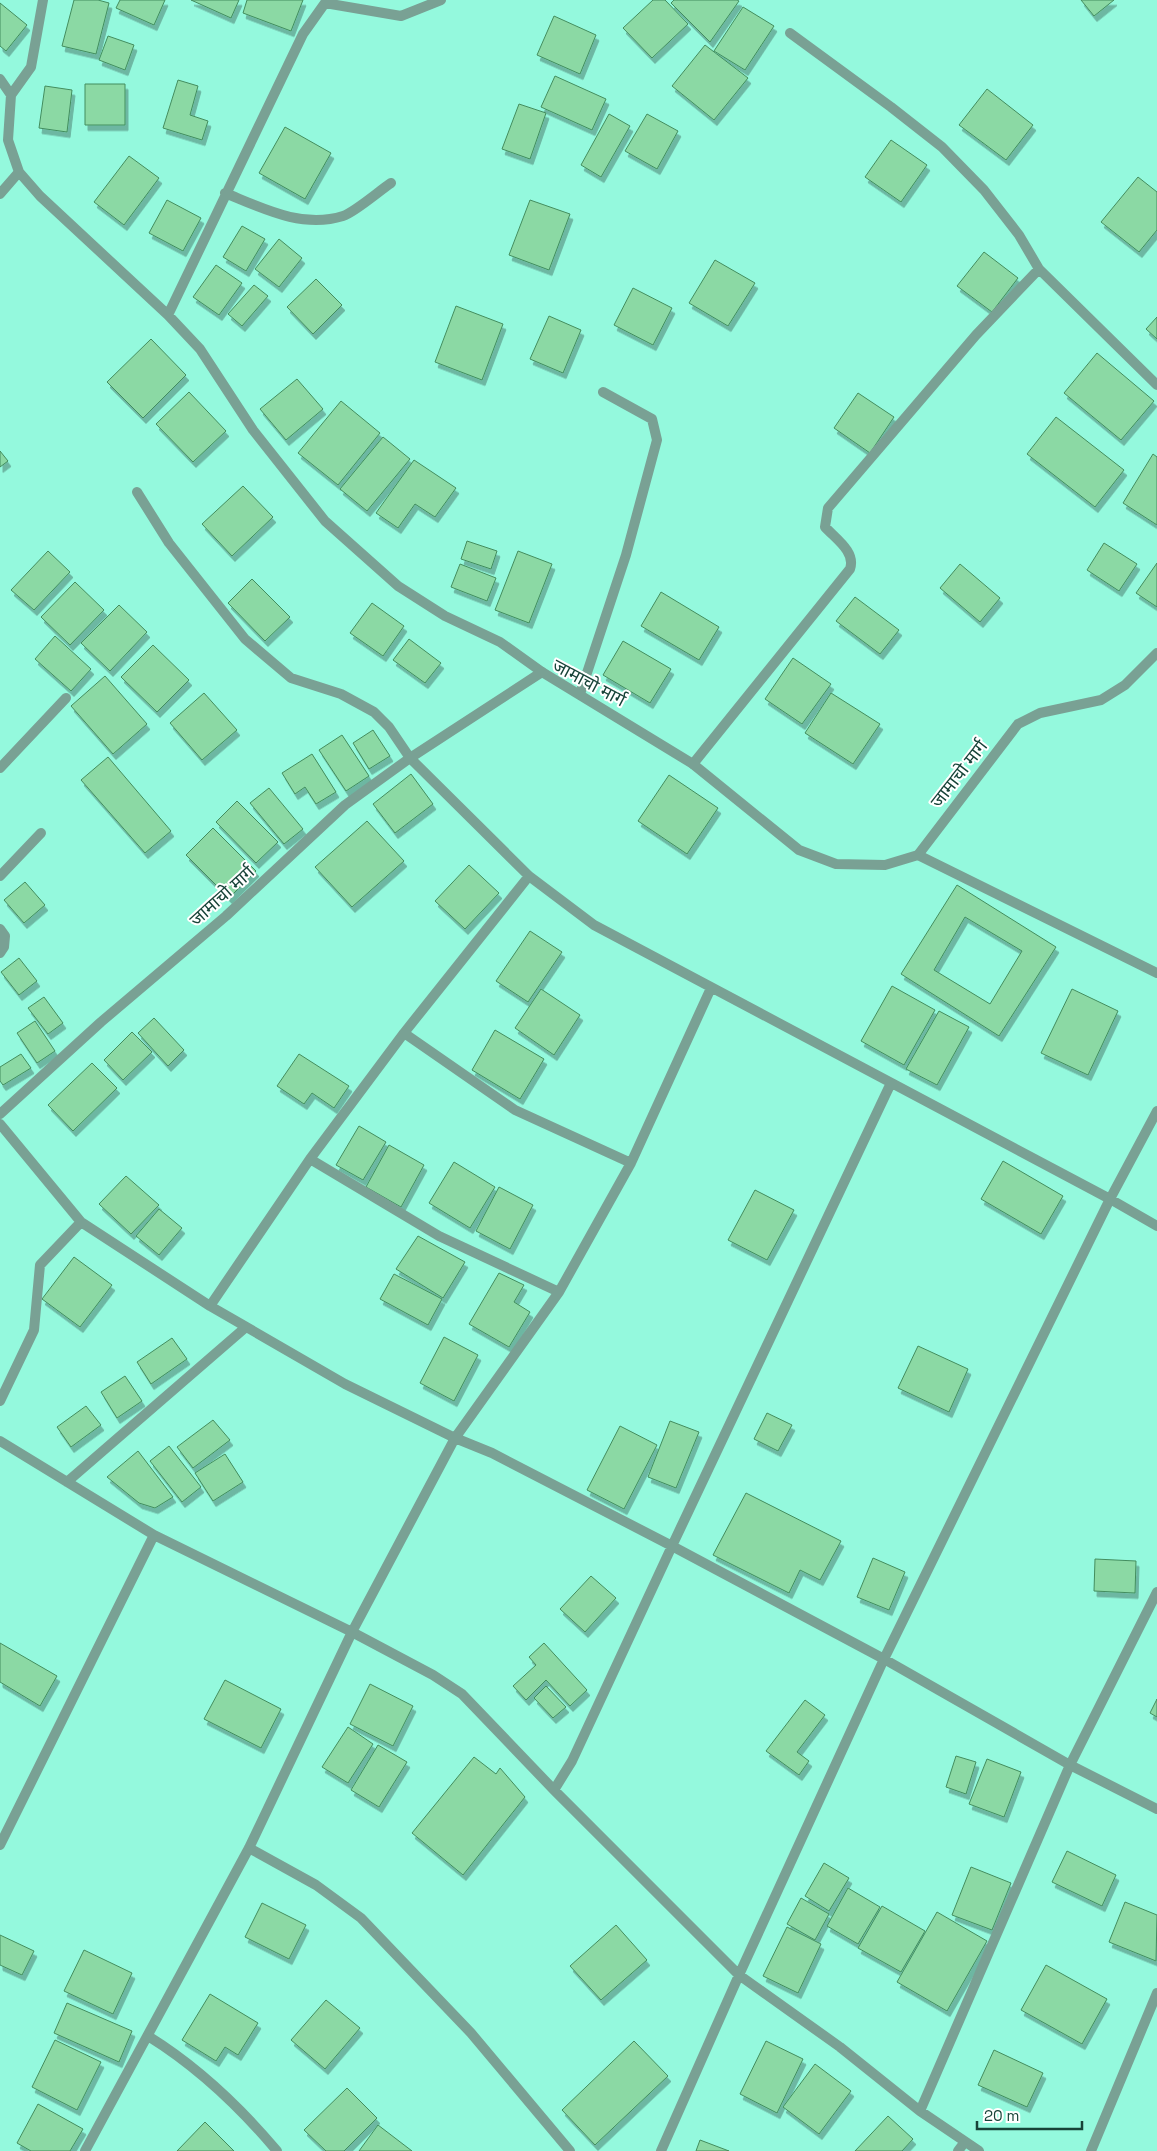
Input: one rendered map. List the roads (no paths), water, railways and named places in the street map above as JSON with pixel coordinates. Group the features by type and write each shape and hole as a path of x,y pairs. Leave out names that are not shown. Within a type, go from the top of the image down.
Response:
{"street":[{"path":"43,0 31,67 11,95 8,140 19,172 40,196 168,315 200,349 253,430 325,521 398,586 445,616 500,642 542,672"},
{"path":"168,315 224,194 264,118 303,34 325,3 401,16 441,0"},
{"path":"790,33 942,147 984,190 1019,234 1039,269 1157,385"},
{"path":"0,79 11,95"},
{"path":"0,194 19,172"},
{"path":"224,194 280,215 312,221 344,216 391,183"},
{"path":"693,764 850,569 852,563 851,556 825,527 828,508 976,335 1039,269"},
{"path":"580,694 626,555 657,440 652,419 603,392"},
{"path":"136,492 170,543 245,639 291,678 341,694 374,712 389,727 410,758 529,876 594,925 1110,1199 1157,1226"},
{"name":"जामाचो मार्ग","path":"0,1114 100,1022 226,916 346,805 410,758 542,672 693,764 799,850 836,864 885,865 918,854 1018,724 1040,713 1101,700 1125,685 1157,653"},
{"path":"0,768 66,698"},
{"path":"0,876 41,833"},
{"path":"918,854 1157,973"},
{"path":"210,1306 310,1159 404,1033 529,876"},
{"path":"0,929 5,936 4,946 0,953"},
{"path":"85,2151 249,1848 352,1632 455,1438 558,1292 631,1163 711,988"},
{"path":"404,1033 515,1110 631,1163"},
{"path":"554,1790 572,1762 891,1083"},
{"path":"661,2151 884,1659 1110,1199 1157,1111"},
{"path":"0,1124 81,1222 210,1306 345,1384 455,1438 492,1453 672,1546 884,1659 1070,1766 1157,1808"},
{"path":"310,1159 439,1236 558,1292"},
{"path":"0,1402 34,1330 40,1265 81,1222"},
{"path":"66,1482 246,1326"},
{"path":"0,1440 154,1535 352,1632 433,1675 462,1694 554,1790 739,1976 840,2047 920,2111 961,2147 979,2151"},
{"path":"0,1845 154,1535"},
{"path":"920,2111 1070,1766 1157,1592"},
{"path":"249,1848 316,1885 361,1918 471,2033 570,2151"},
{"path":"1091,2151 1157,1993"},
{"path":"148,2036 178,2055 246,2114 278,2151"}]}
